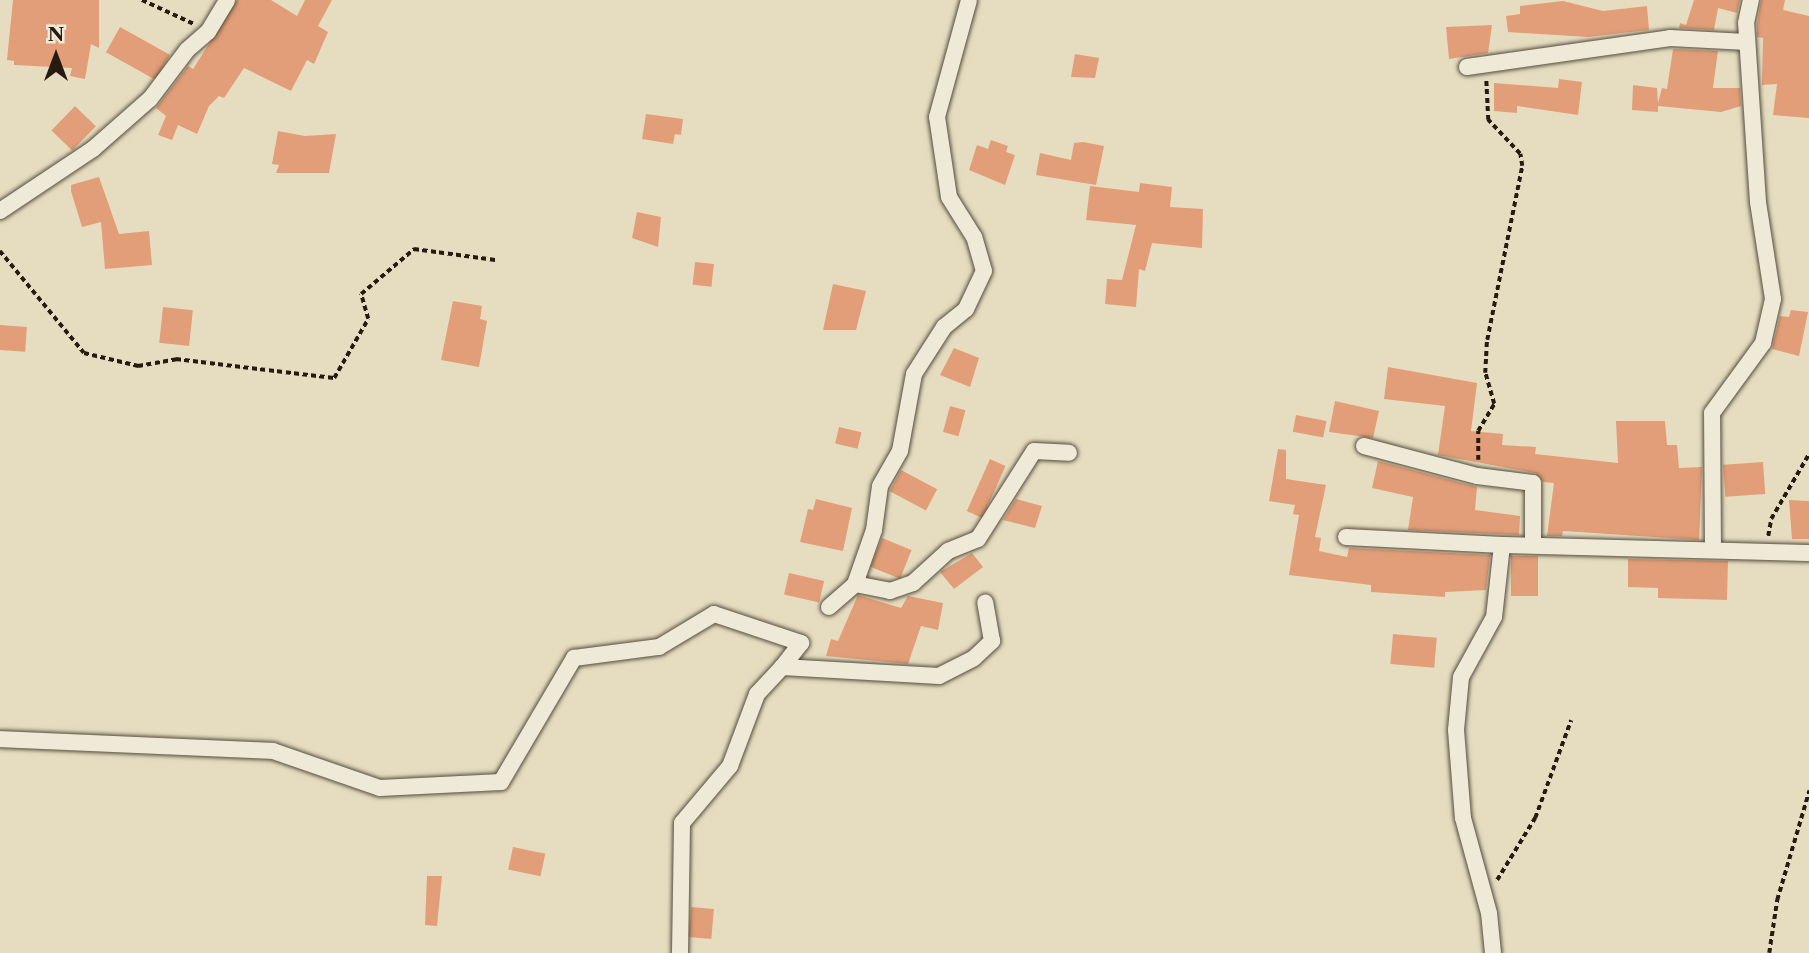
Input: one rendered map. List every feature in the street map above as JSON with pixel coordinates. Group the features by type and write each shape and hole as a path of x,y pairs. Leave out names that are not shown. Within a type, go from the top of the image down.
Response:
{"street":[{"path":"0,211 93,149 149,99 187,50 208,32 227,0"},
{"path":"829,607 855,584 874,530 880,486 900,451 914,374 944,327 966,309 984,271 974,237 949,197 937,117 969,0"},
{"path":"1713,551 1714,406 1763,343 1773,299 1758,202 1747,42 1751,0"},
{"path":"1466,67 1670,38 1747,42"},
{"path":"1364,446 1477,476 1535,485 1533,544"},
{"path":"855,584 890,591 913,583 948,551 978,538 1034,451 1069,453"},
{"path":"1346,537 1502,545 1809,554"},
{"path":"1493,953 1489,913 1462,818 1457,695 1461,677 1494,617 1502,545"},
{"path":"782,667 939,676 974,658 992,640 985,603"},
{"path":"0,739 273,751 380,788 501,782 574,658 659,647 714,614 800,643 757,694 730,766 682,823 680,953"}],"path":[{"path":"142,0 208,32"},
{"path":"1477,476 1478,431 1494,404 1485,373 1487,340 1522,166 1520,154 1488,120 1485,63"},
{"path":"0,251 85,353 138,366 176,359 334,378 368,319 361,294 414,249 495,260"},
{"path":"1765,551 1771,519 1809,454"},
{"path":"1489,913 1501,873 1535,818 1571,720"},
{"path":"1769,953 1777,900 1809,791"}],"building":[{"path":"13,0 99,0 99,48 91,44 85,79 70,76 72,68 14,65 14,61 7,60"},
{"path":"237,0 271,0 297,16 305,0 332,0 318,26 328,32 314,64 307,60 291,91 244,68 224,98 219,96 209,106 197,134 178,125 172,140 158,135 166,116 156,108 188,66 193,69"},
{"path":"1694,0 1740,0 1737,13 1718,8 1714,30 1679,28 1680,23 1686,25"},
{"path":"1761,0 1785,0 1783,10 1809,16 1809,118 1773,115 1777,84 1762,85 1763,38 1757,37"},
{"path":"1563,1 1603,11 1647,6 1649,30 1588,37 1508,32 1506,16 1520,14 1520,6"},
{"path":"1492,25 1488,53 1449,59 1446,27"},
{"path":"120,27 170,55 156,80 106,52"},
{"path":"1673,49 1718,51 1713,88 1740,88 1741,106 1721,112 1658,106 1658,112 1632,110 1633,85 1657,88 1658,103 1662,88 1667,89"},
{"path":"1075,54 1099,58 1095,78 1071,77"},
{"path":"1559,79 1582,82 1578,115 1517,106 1517,113 1494,111 1494,83 1558,88"},
{"path":"75,106 96,126 72,151 51,130"},
{"path":"646,114 683,119 681,135 675,134 673,144 642,139"},
{"path":"278,131 305,136 336,134 329,173 276,173 279,165 272,164"},
{"path":"991,140 1008,146 1006,152 1015,155 1005,185 969,170 977,145 988,149"},
{"path":"1074,143 1104,146 1096,185 1036,175 1040,153 1071,160"},
{"path":"99,177 119,234 149,231 152,265 105,269 101,222 82,227 71,191 71,185"},
{"path":"1140,183 1172,187 1170,207 1203,209 1202,248 1152,243 1145,271 1139,269 1136,307 1105,304 1107,279 1122,280 1136,225 1086,220 1090,186 1139,192"},
{"path":"637,212 661,217 658,247 632,238"},
{"path":"695,262 714,264 711,287 693,285"},
{"path":"833,284 866,291 856,330 823,330"},
{"path":"453,301 482,306 480,319 487,321 479,367 441,360"},
{"path":"163,307 193,310 189,346 159,343"},
{"path":"1791,310 1808,312 1799,356 1772,349 1780,316 1789,317"},
{"path":"0,325 27,327 25,352 0,350"},
{"path":"954,348 979,358 970,387 940,375"},
{"path":"1388,367 1477,383 1471,431 1503,434 1502,445 1536,447 1535,454 1618,463 1616,421 1665,421 1667,445 1677,445 1679,468 1702,467 1699,540 1563,531 1562,536 1547,536 1554,483 1543,482 1535,473 1438,455 1445,406 1384,399"},
{"path":"1335,401 1379,411 1373,438 1329,432"},
{"path":"950,406 965,410 958,436 943,432"},
{"path":"1296,415 1326,421 1323,438 1293,432"},
{"path":"839,427 861,432 858,449 835,444"},
{"path":"1278,449 1286,450 1286,479 1326,485 1315,537 1321,538 1319,551 1347,557 1349,548 1490,555 1486,590 1445,592 1445,597 1371,592 1371,585 1289,575 1299,515 1293,514 1295,505 1269,501"},
{"path":"990,459 1006,466 982,518 967,511"},
{"path":"1378,461 1477,487 1475,510 1520,516 1519,535 1408,530 1413,497 1372,488"},
{"path":"1763,462 1765,494 1725,497 1723,465"},
{"path":"901,470 937,489 926,510 890,491"},
{"path":"816,499 852,508 843,551 800,542 808,509 813,510"},
{"path":"1016,499 1042,506 1035,528 1003,520"},
{"path":"1789,500 1809,501 1809,539 1792,539"},
{"path":"882,538 912,550 900,579 870,567"},
{"path":"972,553 983,567 954,589 940,572"},
{"path":"1511,556 1538,556 1538,596 1511,596"},
{"path":"1628,559 1728,561 1727,600 1658,598 1658,588 1628,587"},
{"path":"789,573 824,581 819,603 784,594"},
{"path":"858,595 901,608 908,596 943,603 938,630 921,626 908,664 826,656 831,639 838,641"},
{"path":"1393,634 1437,638 1434,668 1390,664"},
{"path":"513,847 545,854 540,876 508,869"},
{"path":"427,876 442,876 437,926 425,925"},
{"path":"691,907 714,909 711,939 688,937"}]}
